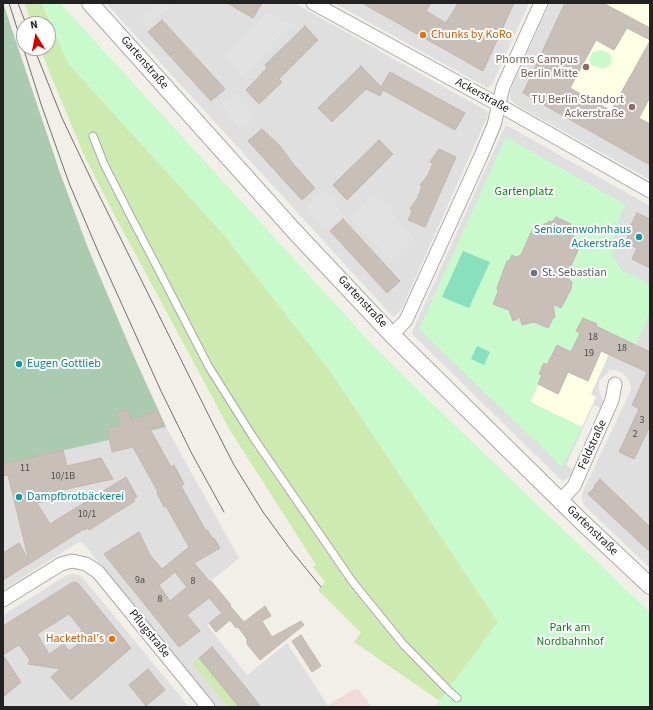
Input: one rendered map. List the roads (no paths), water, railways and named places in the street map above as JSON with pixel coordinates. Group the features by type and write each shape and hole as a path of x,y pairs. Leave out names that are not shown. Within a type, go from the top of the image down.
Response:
{"street":[{"name":"Gartenstraße","path":"90,3 296,233 392,335 560,501 650,586"},
{"name":"Ackerstraße","path":"313,3 499,105 650,191"},
{"path":"392,335 406,320 493,129 502,88 541,3"},
{"name":"Feldstraße","path":"560,501 574,487 612,400 615,384"},
{"name":"Pflugstraße","path":"3,600 61,564 72,561 86,564 98,572 208,707"}],"lane":[{"path":"93,136 104,164 128,213 209,367 253,437 352,581 403,644 457,698"}],"tram line":[{"path":"9,3 41,104 69,183 161,391 192,454 224,512"},
{"path":"18,3 23,16"},
{"path":"37,56 62,118 92,181 234,465 263,512 290,549 321,587"}],"place":[{"name":"Chunks by KoRo","path":"423,35"},
{"name":"Phorms Campus Berlin Mitte","path":"586,67"},
{"name":"TU Berlin Standort Ackerstraße","path":"632,107"},
{"name":"Seniorenwohnhaus Ackerstraße","path":"639,237"},
{"name":"St. Sebastian","path":"534,273"},
{"name":"Eugen Gottlieb","path":"19,364"},
{"name":"Dampfbrotbäckerei","path":"19,497"},
{"name":"Hackethal's","path":"112,639"}],"park label":[{"name":"Gartenplatz","path":"524,192"},
{"name":"Park am Nordbahnhof","path":"570,635"}]}
